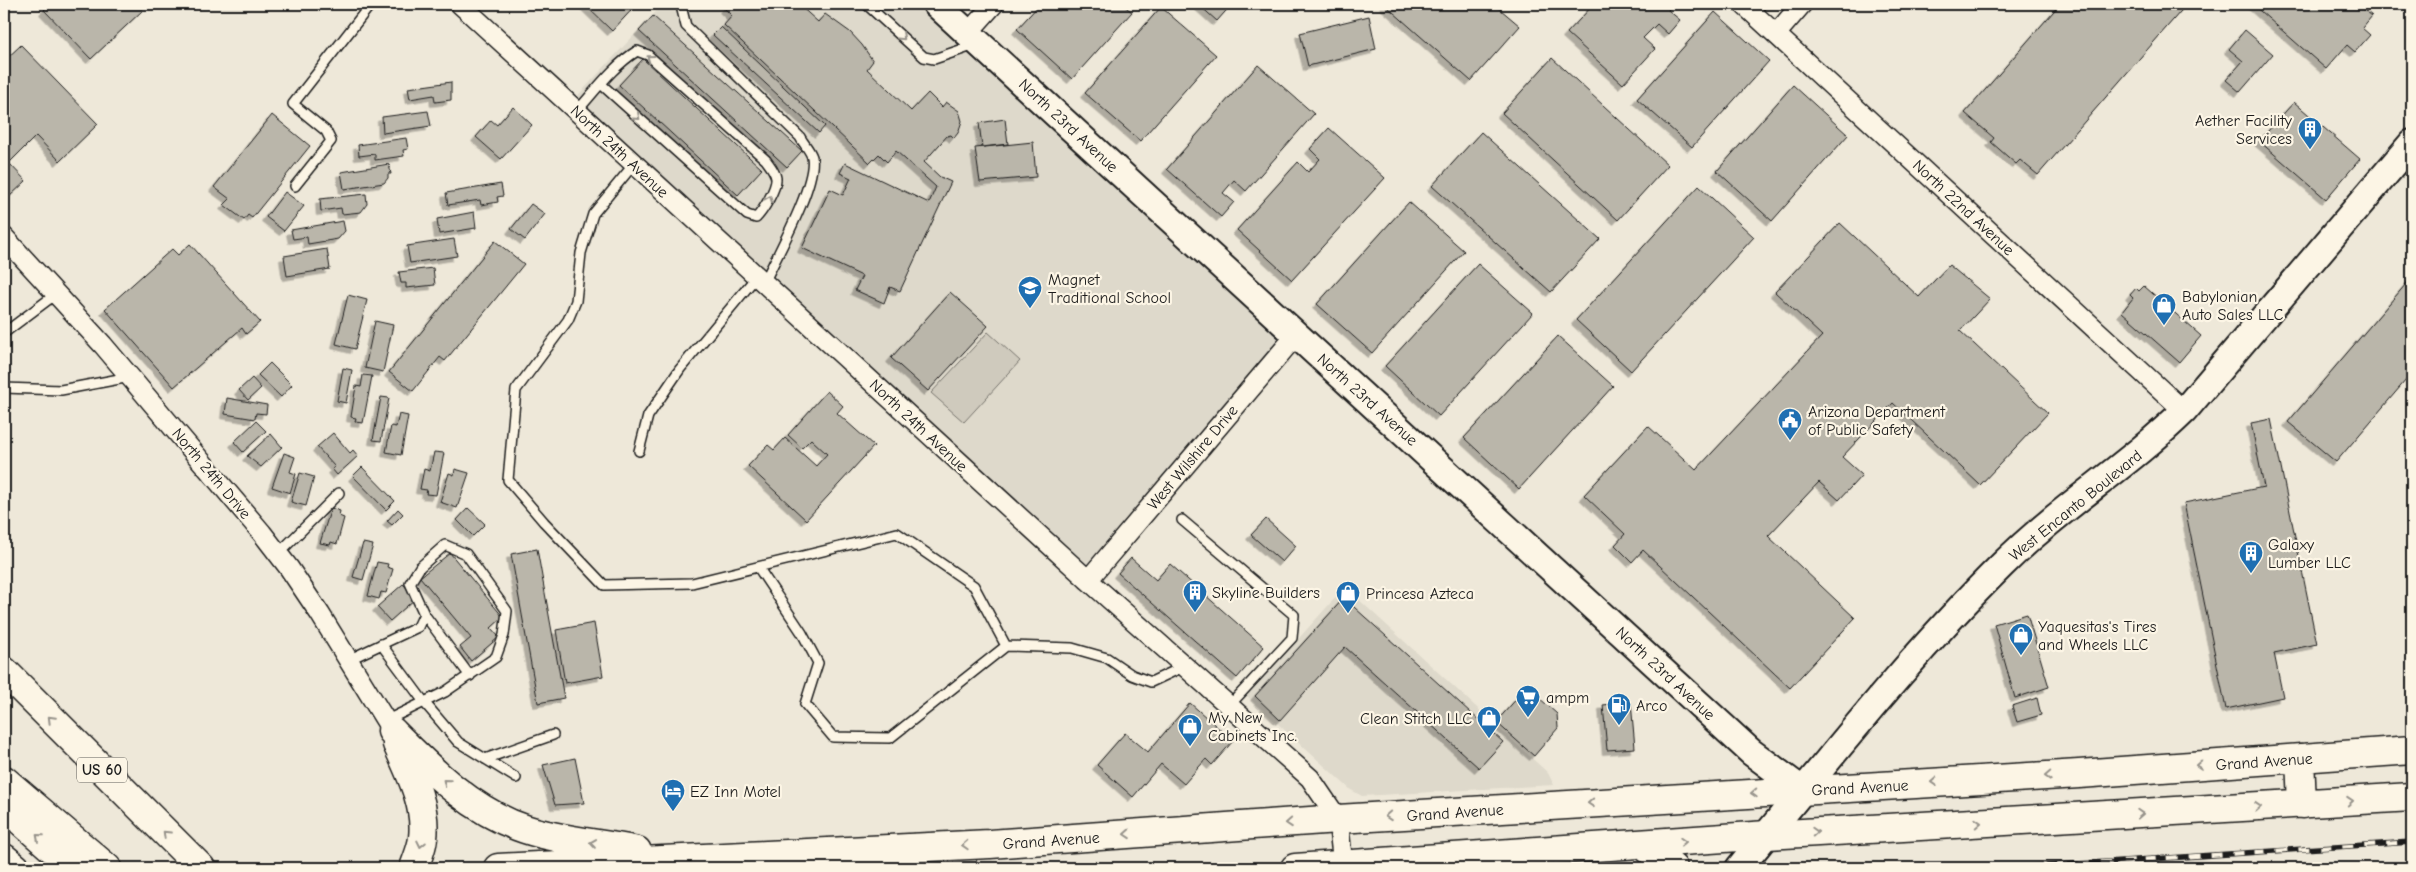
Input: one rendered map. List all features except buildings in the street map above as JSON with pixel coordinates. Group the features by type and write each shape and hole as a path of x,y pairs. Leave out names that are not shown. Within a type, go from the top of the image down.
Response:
{"main road":[{"name":"US 60","path":"4,671 201,868"},
{"path":"389,726 436,775 475,805 498,818 526,830 676,859"},
{"path":"389,726 418,793 423,819 423,838 414,868"},
{"name":"Grand Avenue","path":"498,868 990,844 1338,819 2412,750"},
{"path":"2300,758 2302,804"},
{"path":"4,780 107,868"},
{"path":"1295,868 1767,835 2412,797"},
{"path":"4,806 74,868"},
{"path":"1642,844 1673,868"},
{"path":"4,858 16,868"}],"street":[{"name":"North 24th Avenue","path":"460,4 1088,580 1310,778 1338,819 1343,865"},
{"name":"North 23rd Avenue","path":"936,4 1751,752 1802,790"},
{"path":"974,38 994,4"},
{"name":"North 22nd Avenue","path":"1744,4 2184,410"},
{"path":"1776,34 1802,4"},
{"name":"West Encanto Boulevard","path":"1740,868 1802,790 1880,698 2002,565 2033,535 2160,435 2184,410 2412,143"},
{"name":"North 24th Drive","path":"4,237 130,377 237,502 278,554 320,614 389,726"},
{"name":"West Wilshire Drive","path":"1088,580 1297,334"}],"lane":[{"path":"295,186 331,141 326,131 293,104 371,4"},
{"path":"639,450 648,416 680,369 760,279 800,209 813,174 811,155 800,137 686,26 682,10 684,4"},
{"path":"866,4 924,57 934,59 974,38"},
{"path":"577,111 601,84 629,56 637,51 648,55 766,160 776,180 764,211 756,218 747,215 601,84"},
{"path":"634,164 593,214 581,253 576,301 568,320 516,390 508,480 544,522 604,585 692,583 897,533 974,586 1006,646"},
{"path":"4,333 56,294"},
{"path":"4,388 61,390 130,377"},
{"path":"278,554 339,493"},
{"path":"1182,520 1294,615 1292,638 1229,706"},
{"path":"389,726 424,702 470,676 496,657 504,635 507,611 466,554 445,545 420,567 410,583 424,614 470,676"},
{"path":"758,567 802,633 818,663 805,704 833,737 890,738 1006,646 1072,648 1107,658 1132,675 1151,682 1185,666"},
{"path":"348,660 418,627 424,614"},
{"path":"381,644 424,702 458,742 516,778"},
{"path":"486,759 553,735"}],"shaded area":[{"name":"Magnet Traditional School","path":"663,4 936,4 1297,334 1088,580 570,104"},
{"path":"988,332 1020,361 964,422 931,393"},
{"path":"1345,587 1548,773 1554,785 1362,796 1351,790 1247,696"}],"railway":[{"path":"2013,868 2412,842"}],"place":[{"name":"Aether Facility Services","path":"2310,150"},
{"name":"Magnet Traditional School","path":"1030,309"},
{"name":"Babylonian Auto Sales LLC","path":"2164,326"},
{"name":"Arizona Department of Public Safety","path":"1790,441"},
{"name":"Galaxy Lumber LLC","path":"2251,574"},
{"name":"Skyline Builders","path":"1195,613"},
{"name":"Princesa Azteca","path":"1348,614"},
{"name":"Yaquesitas's Tires and Wheels LLC","path":"2021,656"},
{"name":"ampm","path":"1528,718"},
{"name":"Arco","path":"1619,726"},
{"name":"Clean Stitch LLC","path":"1489,739"},
{"name":"My New Cabinets Inc.","path":"1190,747"},
{"name":"EZ Inn Motel","path":"673,812"}]}
